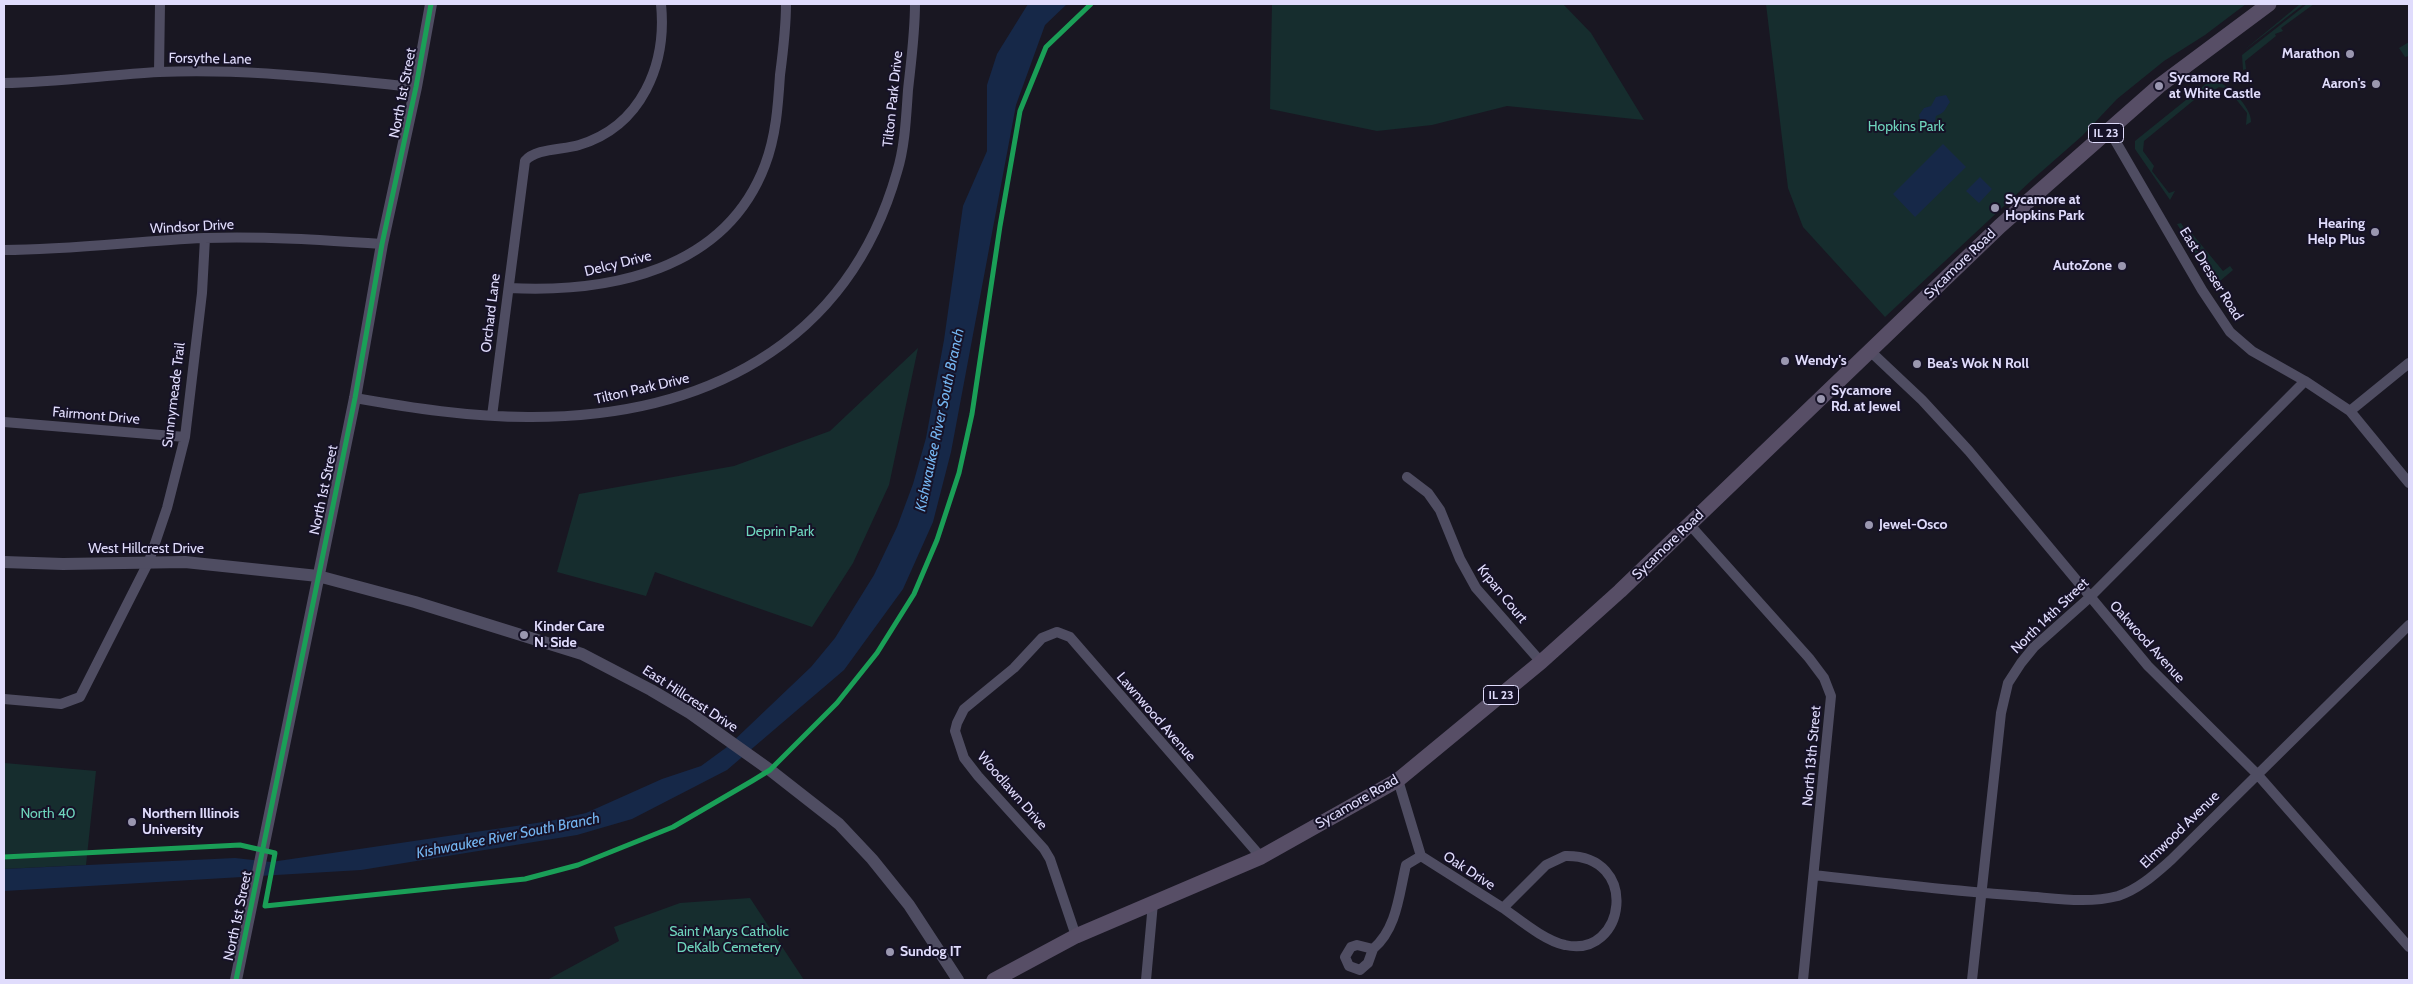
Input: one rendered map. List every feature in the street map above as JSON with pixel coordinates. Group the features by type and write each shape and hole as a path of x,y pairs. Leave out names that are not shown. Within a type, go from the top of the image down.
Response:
{"main road":[{"name":"Sycamore Road","path":"994,980 1076,936 1260,857 1398,780 1541,662 1620,591 2000,226 2159,86 2269,4"}],"street":[{"path":"159,72 160,4"},
{"name":"North 1st Street","path":"236,980 355,398 382,244 416,87 431,4"},
{"name":"Orchard Lane","path":"492,416 522,169 527,158 535,154 562,150 592,139 612,128 634,107 652,79 659,55 662,33 661,4"},
{"name":"Delcy Drive","path":"508,288 572,288 640,276 682,259 710,240 727,224 746,201 765,166 773,142 786,4"},
{"name":"Tilton Park Drive","path":"355,398 433,411 492,416 564,417 596,414 670,399 704,389 738,373 778,349 811,321 840,289 860,260 876,231 895,180 904,136 915,4"},
{"name":"Forsythe Lane","path":"4,82 159,72 218,71 293,75 416,87"},
{"name":"East Dresser Road","path":"2109,130 2202,290 2230,332 2258,355 2305,381 2350,411 2409,483"},
{"name":"Windsor Drive","path":"4,250 42,250 205,238 293,238 382,244"},
{"name":"Sunnymeade Trail","path":"4,699 61,704 80,697 149,561 167,508 185,437 202,293 205,238"},
{"name":"Oakwood Avenue","path":"1870,351 1922,400 1969,451 2089,598 2148,666 2257,774 2409,948"},
{"path":"2350,411 2409,363"},
{"name":"North 14th Street","path":"1972,980 2001,713 2008,684 2034,647 2089,598 2305,381"},
{"name":"Fairmont Drive","path":"4,422 185,437"},
{"name":"Krpan Court","path":"1407,477 1428,493 1440,510 1460,559 1476,588 1541,662"},
{"name":"North 13th Street","path":"1690,525 1809,658 1828,686 1831,696 1803,980"},
{"name":"West Hillcrest Drive","path":"4,562 63,564 149,561 235,566 318,576"},
{"name":"East Hillcrest Drive","path":"318,576 415,602 582,654 651,690 770,770 839,824 867,853 909,905 958,980"},
{"name":"Elmwood Avenue","path":"1814,876 1981,893 2076,900 2102,898 2128,892 2148,881 2409,625"},
{"name":"Lawnwood Avenue","path":"1023,657 1042,638 1052,632 1062,633 1070,638 1260,857"},
{"name":"Woodlawn Drive","path":"1023,657 1014,668 964,709 957,722 955,731 964,758 1044,849 1050,859 1076,936"},
{"path":"1373,949 1384,940 1390,928 1406,865 1421,856 1398,780"},
{"name":"Oak Drive","path":"1421,856 1558,943 1577,946 1593,942 1608,929 1618,910 1618,896 1613,880 1604,868 1588,859 1565,856 1546,865 1503,908"},
{"path":"1146,980 1153,903"}],"green space":[{"path":"1272,4 1563,4 1591,33 1644,120 1507,106 1432,125 1377,131 1270,109"},
{"name":"Hopkins Park","path":"1766,4 2246,4 2205,35 2164,61 2117,99 2082,136 1885,317 1803,227 1788,188"},
{"path":"2300,4 2304,4 2243,51"},
{"path":"2307,4 2314,4 2281,28 2283,31 2275,34 2276,36 2245,61 2246,69 2243,70 2242,55"},
{"path":"2409,42 2409,56 2405,57 2399,48"},
{"path":"2212,79 2224,85 2237,96 2247,109 2251,122 2246,125 2247,113 2228,89 2219,87 2216,89 2218,91 2216,93 2205,91 2144,141 2143,151 2154,166 2152,171 2169,193 2175,191 2170,200 2135,149 2135,141"},
{"path":"2181,223 2217,282 2212,281 2177,224"},
{"path":"2184,224 2223,271 2230,266 2233,270 2220,281"},
{"name":"Deprin Park","path":"918,348 889,485 853,563 812,627 655,572 646,596 557,572 579,494 734,466 830,431"},
{"name":"North 40","path":"4,763 96,771 86,865 4,869"},
{"name":"Saint Marys Catholic DeKalb Cemetery","path":"750,898 804,980 547,980 619,941 614,927 680,903"}],"water":[{"name":"Kishwaukee River South Branch","path":"1028,4 1067,4 1045,25 1016,105 951,452 933,522 903,589 844,670 727,770 632,819 577,835 361,870 4,891 4,869 235,858 271,862 550,821 586,813 662,779 701,766 727,747 811,667 835,638 874,575 897,527 913,484 926,438 944,340 963,206 987,151 987,85 997,54"},
{"path":"1946,95 1950,102 1946,109 1936,116 1934,126 1925,127 1921,123 1919,115 1924,108 1931,106 1936,97"},
{"path":"1943,144 1966,167 1915,217 1893,194"},
{"path":"1980,177 1992,189 1979,203 1966,191"}],"cycle path":[{"path":"236,980 355,398 382,244 416,87 431,4"},
{"path":"4,857 240,845 275,853 265,906 525,879 578,865 673,827 770,770 837,703 877,653 914,594 937,540 959,473 972,414 1000,226 1020,111 1046,47 1091,4"}],"place":[{"name":"Marathon","path":"2350,54"},
{"name":"Aaron's","path":"2376,84"},
{"name":"Sycamore Rd. at White Castle","path":"2159,86"},
{"name":"Sycamore at Hopkins Park","path":"1995,208"},
{"name":"Hearing Help Plus","path":"2375,232"},
{"name":"AutoZone","path":"2122,266"},
{"name":"Wendy's","path":"1785,361"},
{"name":"Bea's Wok N Roll","path":"1917,364"},
{"name":"Sycamore Rd. at Jewel","path":"1821,399"},
{"name":"Jewel-Osco","path":"1869,525"},
{"name":"Kinder Care N. Side","path":"524,635"},
{"name":"Northern Illinois University","path":"132,822"},
{"name":"Sundog IT","path":"890,952"}]}
